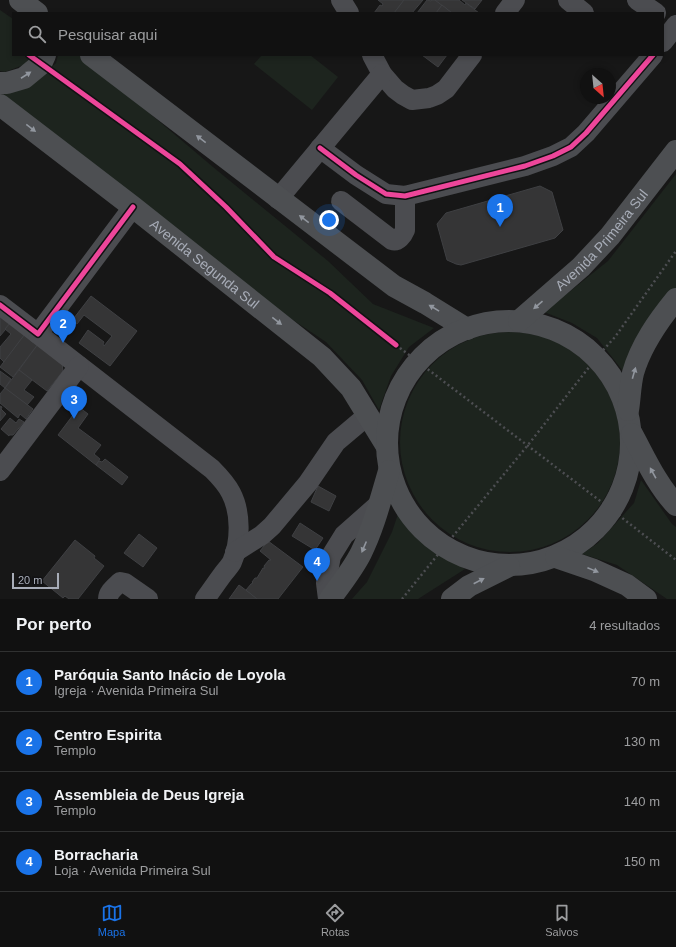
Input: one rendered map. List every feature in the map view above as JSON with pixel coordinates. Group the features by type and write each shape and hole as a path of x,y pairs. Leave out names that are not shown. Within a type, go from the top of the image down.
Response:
{"main road":[{"path":"20,0 36,12"},
{"path":"0,83 7,83 24,78 41,64 45,56"},
{"path":"92,56 394,286 467,329"},
{"name":"Avenida Segunda Sul","path":"0,105 133,207 322,357 351,388 386,445"},
{"name":"Avenida Primeira Sul","path":"519,321 581,267 610,236 676,151"},
{"path":"628,411 633,374 643,347 660,319 676,299"},
{"path":"519,321 548,327 574,339 597,357 616,382 628,411 632,434 628,474 612,510 588,538 556,557 533,564 509,566 475,561 444,547 419,527 400,501 389,470 386,445 390,415 401,387 418,362 440,342 467,329 493,322 519,321"},
{"path":"632,434 660,485 676,505"},
{"path":"329,599 350,572 361,553 369,535 389,470"},
{"path":"556,557 594,570 627,585 646,599"},
{"path":"452,599 469,586 509,566"}],"street":[{"path":"506,12 515,0"},
{"path":"568,0 583,12"},
{"path":"637,0 655,12"},
{"path":"664,40 671,23"},
{"path":"373,56 382,74 395,89 412,100 429,98 437,95 446,88 471,56"},
{"path":"320,148 356,175 386,194 405,196 524,166 553,156 571,147 586,133 646,58"},
{"path":"278,199 382,74"},
{"path":"341,201 392,240 396,240 403,235 405,230 405,196"},
{"path":"38,334 133,207"},
{"path":"0,305 212,468 222,479 231,494 236,508 238,545 232,563 205,599"},
{"path":"3,461 79,366"},
{"path":"235,552 262,535 272,526 304,488 336,442 368,415"},
{"path":"108,599 108,596 120,582 123,582 148,599"}],"path":[{"path":"402,599 528,446 597,357 615,337 676,251"},
{"path":"390,341 676,560"}],"shaded area":[{"path":"0,10 12,18 12,56 32,56 26,64 5,72 0,71"},
{"path":"58,56 82,56 213,167 328,261 373,304 434,328 409,347 391,376 379,410 362,380 326,342 275,308 2,95 26,87 39,79 56,63"},
{"path":"261,56 311,56 338,77 312,110 254,64"},
{"path":"676,174 676,290 626,375 597,338 572,323 544,312 608,261"},
{"path":"510,332 542,337 562,345 580,357 595,372 607,390 615,410 620,442 615,474 607,494 595,512 580,527 562,539 542,547 510,552 478,547 458,539 440,527 425,512 413,494 405,474 400,442 405,410 413,390 425,372 440,357 458,345 478,337"},
{"path":"641,480 672,524 676,527 676,599 667,599 617,565 582,554 598,543 634,503"},
{"path":"399,511 416,537 433,550 465,569 418,599 352,599 367,582 392,532"}],"building":[{"path":"378,0 404,0 395,12 375,12 380,5 382,6 383,4"},
{"path":"404,0 423,0 413,12 395,12"},
{"path":"427,0 435,0 442,5 437,12 418,12"},
{"path":"435,0 459,0 465,5 466,3 478,12 451,12"},
{"path":"462,0 482,0 475,9"},
{"path":"442,5 451,12 437,12"},
{"path":"423,56 446,56 438,67"},
{"path":"540,186 552,192 563,230 555,238 461,265 447,260 437,224 446,213"},
{"path":"91,296 137,331 110,366 79,343 88,330 104,342 104,346 112,336 84,315 77,324 75,323 74,318"},
{"path":"0,314 11,323 0,336"},
{"path":"10,323 25,334 4,362 0,358 0,347 11,334 5,329"},
{"path":"25,334 38,344 13,377 0,367"},
{"path":"38,344 62,363 63,371 47,391 19,370"},
{"path":"19,370 32,380 24,390 34,397 27,405 5,388"},
{"path":"0,371 11,379 5,388 0,384"},
{"path":"5,388 33,409 26,419 20,414 18,418 0,403 0,394"},
{"path":"0,406 6,414 0,421"},
{"path":"79,407 88,414 78,428 101,445 94,454 100,459 96,465 58,435"},
{"path":"10,418 16,423 19,419 24,422 13,435 9,436 1,429"},
{"path":"105,459 128,477 122,485 96,465 99,461 102,462"},
{"path":"318,486 336,496 329,511 311,502"},
{"path":"300,523 323,538 315,550 292,536"},
{"path":"139,534 157,548 143,567 124,553"},
{"path":"75,540 95,556 94,558 104,566 78,599 69,599 65,596 63,598 42,581"},
{"path":"268,541 303,567 278,599 257,599 246,590 253,583 252,582 255,578 257,578 263,568 265,568 264,566 269,560 271,560 260,551"},
{"path":"239,585 247,591 257,599 229,599"}],"cycle path":[{"path":"30,56 180,164 226,207 274,257 330,293 396,345"},
{"path":"320,148 356,175 386,194 405,196 525,166 553,156 571,147 586,133 652,56"},
{"path":"0,305 38,334 133,207"}],"place":[{"name":"Paróquia Santo Inácio de Loyola","path":"500,227"},
{"name":"Centro Espirita","path":"63,343"},
{"name":"Assembleia de Deus Igreja","path":"74,419"},
{"name":"Borracharia","path":"317,581"}]}
